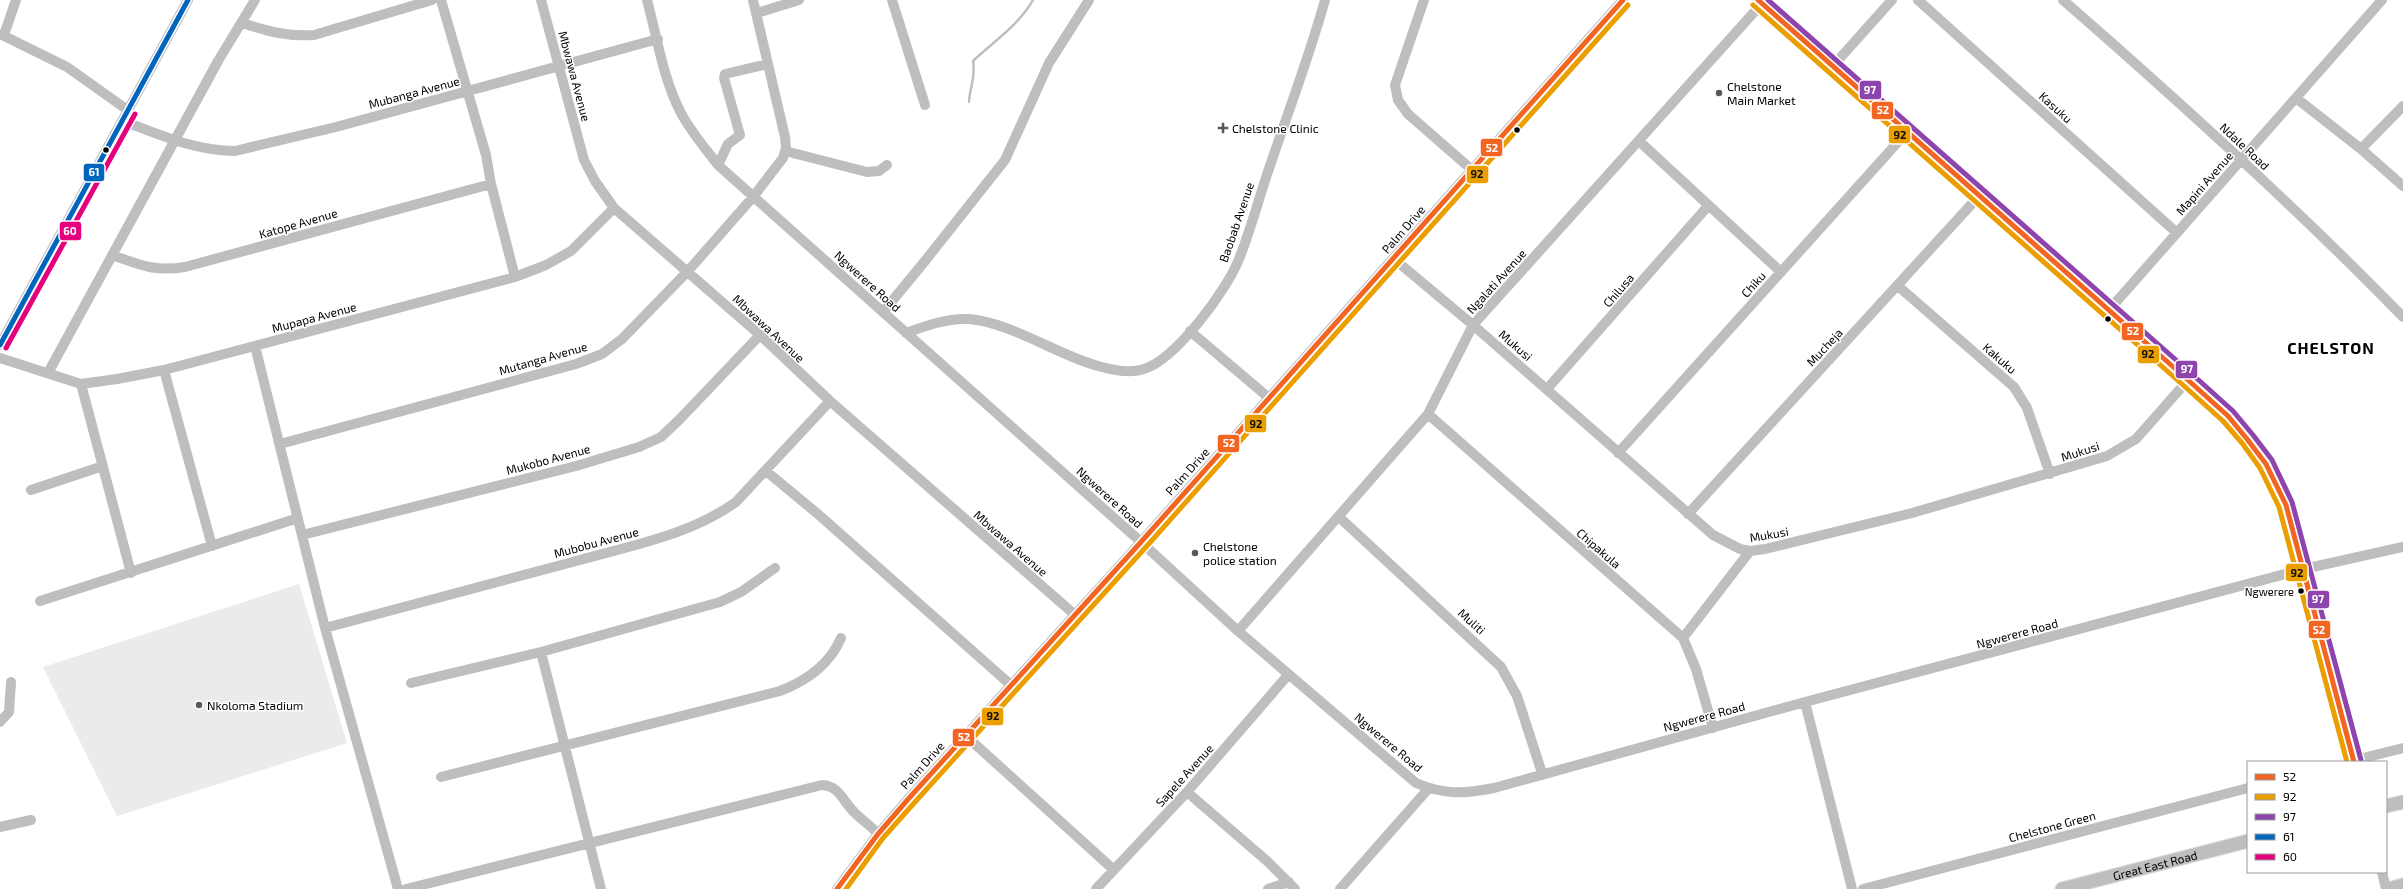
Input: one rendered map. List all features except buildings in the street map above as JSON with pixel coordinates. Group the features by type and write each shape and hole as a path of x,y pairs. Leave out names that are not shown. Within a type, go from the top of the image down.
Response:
{"main road":[{"path":"2387,806 2403,802"},
{"name":"Great East Road","path":"2062,889 2247,841"},
{"path":"2387,889 2403,885"}],"street":[{"path":"16,0 2,35 67,67 129,111"},
{"path":"0,346 188,0"},
{"path":"48,373 218,60 255,0"},
{"path":"242,23 279,34 296,37 314,35 432,0"},
{"path":"442,0 486,155 491,184 514,277"},
{"name":"Mbwawa Avenue","path":"541,0 584,160 595,181 614,208 760,335 830,401 1074,614"},
{"name":"Ngwerere Road","path":"647,0 671,90 680,112 697,138 718,165 1141,542 1238,631 1416,783 1429,788 1452,794 1494,788 1542,773 2304,569 2403,547"},
{"path":"753,0 785,137 785,151 868,172 879,171 887,165"},
{"path":"757,13 799,0"},
{"path":"892,0 925,105"},
{"path":"883,312 926,261 1005,160 1049,63 1089,0"},
{"name":"Baobab Avenue","path":"906,332 948,321 977,320 1032,339 1095,365 1126,372 1144,370 1166,356 1190,332 1219,297 1239,260 1263,184 1310,51 1324,0"},
{"path":"1424,0 1395,86 1398,100 1408,114 1471,169"},
{"name":"Palm Drive","path":"837,889 878,834 1012,686 1074,614 1141,542 1270,398 1394,259 1471,169 1623,0"},
{"path":"1832,67 1892,0"},
{"name":"Kasuku","path":"1918,0 2177,233"},
{"name":"Ndale Road","path":"2064,0 2123,51 2241,160 2403,317"},
{"name":"Mapini Avenue","path":"2109,310 2382,0"},
{"path":"1762,1 1832,67 2228,416 2266,464 2286,505 2304,569 2351,761 2403,748"},
{"name":"Ngalati Avenue","path":"1238,631 1428,414 1473,325 1639,141 1762,1"},
{"name":"Mubanga Avenue","path":"123,121 175,141 218,151 253,148 658,39"},
{"path":"718,165 728,144 740,135 724,78 725,74 768,64"},
{"path":"2296,98 2361,149 2403,186"},
{"path":"2361,149 2403,106"},
{"name":"Chiku","path":"1618,453 1907,132"},
{"path":"1639,141 1781,272"},
{"name":"Mutanga Avenue","path":"280,444 576,364 602,354 622,339 688,271 753,197 783,158 785,151"},
{"name":"Katope Avenue","path":"112,255 146,268 164,270 185,267 491,184"},
{"name":"Mucheja","path":"1688,514 1979,196"},
{"name":"Chilusa","path":"1547,389 1708,206"},
{"name":"Mupapa Avenue","path":"0,358 81,384 164,370 514,277 546,265 571,251 614,208"},
{"name":"Mukusi","path":"1394,259 1547,389 1713,535 1740,549 1750,552 1814,538 2050,474 2107,456 2136,439 2188,380"},
{"name":"Kakuku","path":"1898,286 2014,387 2027,408 2050,474"},
{"path":"1190,332 1270,398"},
{"name":"Mukobo Avenue","path":"302,535 576,466 639,447 661,437 760,335"},
{"path":"255,346 325,628 398,889"},
{"path":"164,370 212,546"},
{"path":"81,384 131,573"},
{"name":"Mubobu Avenue","path":"325,628 555,567 691,527 718,515 736,502 830,401"},
{"name":"Chipakula","path":"1428,414 1683,638 1696,668 1713,728"},
{"path":"31,490 103,466"},
{"path":"766,471 819,515 1012,686"},
{"name":"Muliti","path":"1339,517 1501,667 1517,696 1542,773"},
{"path":"40,601 131,573 298,518"},
{"path":"1683,638 1750,552"},
{"path":"411,683 541,652 720,602 741,592 775,568"},
{"path":"441,777 565,747 780,691 796,685 811,675 836,648 841,638"},
{"path":"541,652 601,889"},
{"name":"Sapele Avenue","path":"1096,889 1187,792 1288,674"},
{"path":"0,722 9,712 10,682"},
{"path":"1805,702 1852,889"},
{"path":"966,736 1114,870"},
{"path":"406,889 822,785 831,786 838,791 854,812 878,834"},
{"path":"1340,889 1429,788"},
{"name":"Chelstone Green","path":"1863,889 2247,788"},
{"path":"1187,792 1292,886"},
{"path":"0,827 31,820"},
{"path":"2382,873 2387,889"},
{"path":"1268,889 1292,886"}],"shaded area":[{"name":"Nkoloma Stadium","path":"299,584 347,743 117,816 43,667"}],"waterway":[{"path":"969,102 974,67 973,61 1021,17 1033,0"}],"transit line":[{"name":"61","path":"0,345 188,0"},
{"name":"52","path":"837,889 878,834 910,797 1141,542 1623,0"},
{"name":"52","path":"1758,0 2188,380 2228,416 2247,439 2266,464 2286,505 2354,761"},
{"name":"97","path":"1768,0 2193,375 2233,411 2253,435 2272,460 2292,502 2361,760"},
{"name":"92","path":"846,889 883,838 1146,547 1628,5"},
{"name":"92","path":"1753,5 2183,385 2223,421 2242,443 2260,468 2279,507 2347,761"},
{"name":"60","path":"6,348 135,114"}],"place":[{"name":"Chelstone Main Market","path":"1719,93"},
{"name":"Chelstone Clinic","path":"1223,128"},
{"name":"Chelstone police station","path":"1195,553"},
{"name":"Ngwerere","path":"2301,591"},
{"name":"Nkoloma Stadium","path":"199,705"}],"district":[{"name":"CHELSTON","path":"2331,347"}]}
